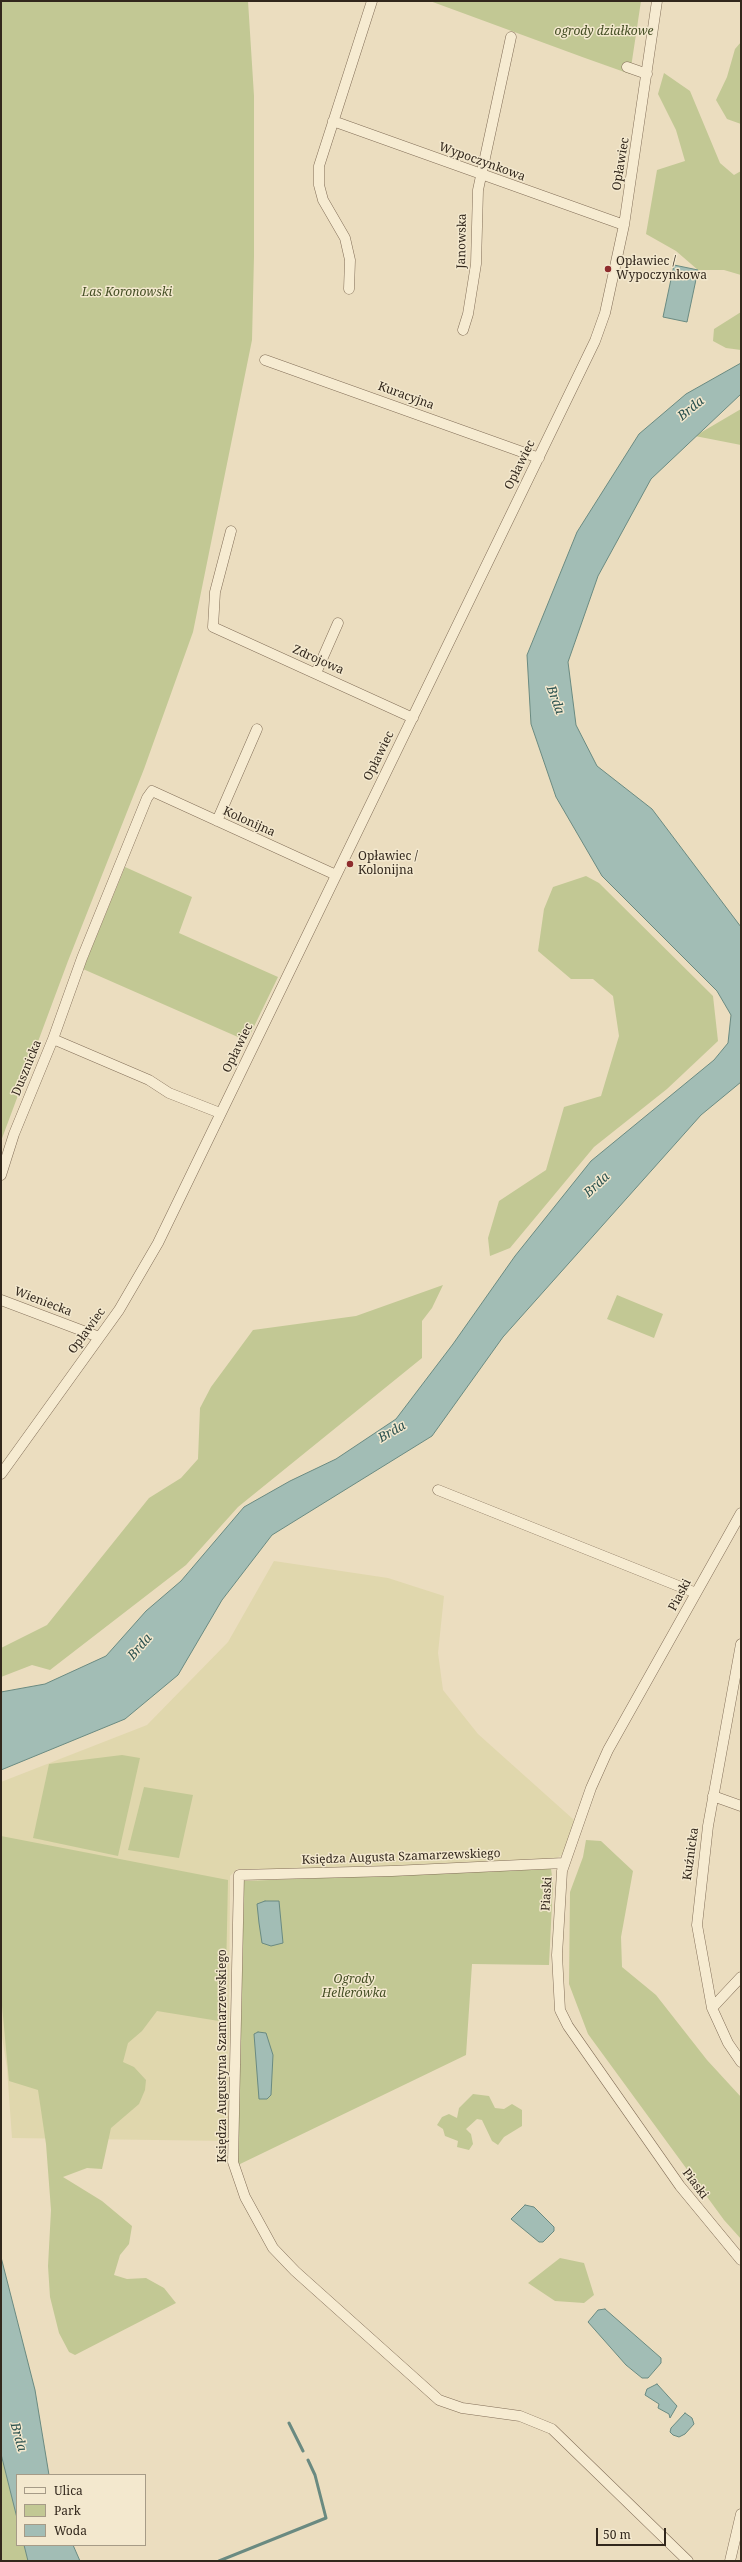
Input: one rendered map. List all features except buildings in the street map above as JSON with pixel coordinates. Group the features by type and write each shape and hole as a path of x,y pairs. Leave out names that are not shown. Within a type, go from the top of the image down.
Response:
{"street":[{"path":"349,289 350,260 345,238 324,200 319,185 322,153 372,1"},
{"name":"Opławiec","path":"1,1474 137,1283 413,718 539,458 600,328 624,225 657,1"},
{"name":"Janowska","path":"463,330 468,314 476,264 475,210 481,175 511,37"},
{"path":"627,67 647,74"},
{"name":"Wypoczynkowa","path":"333,121 624,225"},
{"name":"Kuracyjna","path":"265,360 539,458"},
{"name":"Zdrojowa","path":"231,531 215,592 213,627 413,718"},
{"path":"316,673 338,623"},
{"path":"217,821 257,729"},
{"name":"Kolonijna","path":"152,791 336,875"},
{"name":"Dusznicka","path":"1,1175 14,1134 53,1039 120,861 152,791"},
{"path":"53,1039 149,1080 169,1093 220,1113"},
{"name":"Wieniecka","path":"1,1300 99,1337"},
{"path":"438,1490 696,1593"},
{"name":"Piaski","path":"741,1513 608,1750 579,1817 564,1863 557,1955 561,2012 591,2061 680,2186 741,2260"},
{"name":"Kuźnicka","path":"741,1644 713,1796 702,1872 697,1925 712,2008 726,2038 741,2062"},
{"path":"713,1796 741,1806"},
{"name":"Księdza Augusta Szamarzewskiego","path":"239,1876 392,1872 564,1863"},
{"name":"Księdza Augustyna Szamarzewskiego","path":"239,1876 233,2162 245,2197 273,2248 295,2271 439,2400 462,2408 520,2416 552,2429 688,2561"},
{"path":"712,2008 741,1977"},
{"path":"730,2561 741,2514"}],"shaded area":[{"path":"274,1561 388,1578 444,1596 438,1653 443,1690 478,1734 574,1820 562,1855 555,1859 311,1870 237,1869 230,1876 228,2141 12,2138 7,2068 1,2030 1,1782 147,1725 228,1642"}],"green space":[{"name":"Las Koronowski","path":"1,1 248,1 254,96 254,256 252,340 193,632 144,769 68,961 1,1141"},
{"name":"ogrody działkowe","path":"430,1 641,1 630,74 585,58"},
{"path":"741,42 741,124 727,119 716,100 727,77 735,49"},
{"path":"664,73 690,91 720,163 734,175 741,171 741,275 724,270 698,270 676,251 646,234 657,170 685,161 676,130 658,94"},
{"path":"741,312 741,350 726,348 713,341 714,329"},
{"path":"741,409 741,445 695,436"},
{"path":"125,867 192,897 179,933 278,977 247,1041 83,969"},
{"path":"586,876 599,883 713,996 718,1041 667,1089 594,1147 510,1248 490,1256 488,1238 499,1201 546,1170 564,1107 601,1096 619,1036 613,996 593,979 571,979 538,951 544,909 553,887"},
{"path":"443,1285 432,1308 422,1321 422,1358 238,1507 186,1565 50,1670 32,1665 1,1677 1,1648 47,1625 149,1498 181,1478 198,1459 200,1408 211,1387 253,1330 356,1316"},
{"path":"617,1295 663,1314 654,1338 607,1319"},
{"path":"122,1755 140,1758 118,1856 33,1838 49,1764"},
{"path":"144,1787 193,1795 179,1858 128,1850"},
{"path":"1,1836 228,1880 225,2022 157,2011 142,2031 128,2043 123,2062 134,2067 146,2080 145,2090 139,2104 111,2128 102,2169 87,2168 63,2177 102,2201 132,2226 129,2244 120,2255 114,2275 127,2279 146,2278 164,2288 176,2303 75,2355 69,2352 59,2333 50,2297 48,2266 51,2210 46,2144 38,2090 9,2081 1,1995"},
{"path":"586,1840 601,1841 633,1871 621,1937 622,1967 656,1995 707,2060 741,2097 741,2239 724,2220 588,2034 569,1984 570,1892 583,1857"},
{"name":"Ogrody Hellerówka","path":"551,1869 553,1883 549,1965 472,1964 466,2055 238,2165 244,1881"},
{"path":"473,2094 489,2096 495,2108 504,2109 512,2104 522,2110 522,2126 504,2137 498,2145 492,2141 482,2120 477,2119 466,2129 471,2134 473,2144 469,2150 457,2147 458,2141 445,2136 443,2129 437,2125 442,2117 449,2114 457,2118 459,2108"},
{"path":"560,2258 584,2263 594,2295 584,2303 555,2301 528,2283"},
{"path":"1,2455 16,2514 16,2546 24,2546 28,2561 1,2561"}],"water":[{"path":"674,265 698,270 687,322 663,317"},
{"name":"Brda","path":"741,363 741,394 651,479 598,576 568,662 576,725 597,766 652,809 741,927 741,1082 701,1115 503,1337 432,1436 272,1535 222,1600 178,1675 125,1719 1,1770 1,1692 45,1684 106,1656 146,1611 181,1581 244,1507 290,1481 336,1459 396,1419 453,1344 515,1256 591,1161 714,1060 728,1043 731,1015 717,991 602,876 556,797 531,724 527,655 577,532 639,434 686,394"},
{"path":"265,1901 279,1901 283,1943 271,1946 262,1943 257,1904"},
{"path":"258,2032 266,2033 273,2055 271,2095 267,2099 259,2099 254,2034"},
{"path":"525,2205 534,2207 554,2227 554,2231 543,2242 539,2242 511,2219"},
{"name":"Brda","path":"1,2257 35,2390 49,2474 16,2474 16,2514 1,2454"},
{"path":"605,2309 661,2358 661,2363 648,2378 642,2378 626,2365 588,2322 598,2310"},
{"path":"657,2384 677,2406 670,2418 669,2414 658,2408 659,2404 645,2395 647,2389"},
{"path":"685,2413 692,2418 694,2424 685,2434 679,2437 673,2435 670,2432 671,2428"},
{"path":"24,2546 73,2546 80,2561 28,2561"}],"waterway":[{"path":"289,2423 303,2451"},
{"path":"219,2561 326,2518 315,2475 308,2460"}],"place":[{"name":"Opławiec / Wypoczynkowa","path":"608,269"},
{"name":"Opławiec / Kolonijna","path":"350,864"}]}
